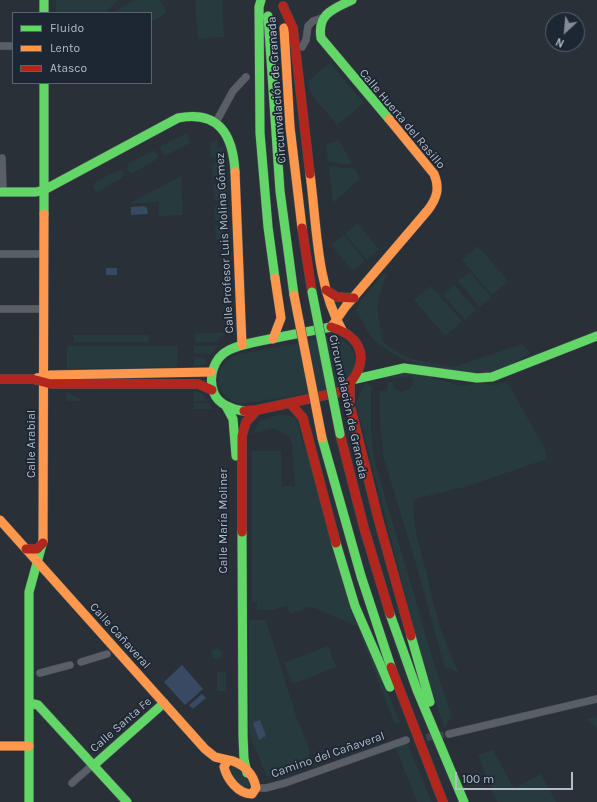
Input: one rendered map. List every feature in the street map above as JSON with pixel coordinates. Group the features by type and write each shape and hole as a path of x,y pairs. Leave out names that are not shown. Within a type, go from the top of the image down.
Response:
{"main road":[{"path":"44,0 44,12"},
{"path":"261,0 259,21 260,133 268,227 281,318 273,338"},
{"name":"Circunvalación de Granada","path":"267,0 279,184 294,295 322,438 343,516 374,616 406,709 443,802"},
{"path":"319,28 322,18 332,10 352,0"},
{"path":"283,3 293,28 312,199 326,290 333,324"},
{"name":"Circunvalación de Granada","path":"283,3 290,121 303,240 340,434 357,506 392,622 433,730 464,802"},
{"name":"Calle Huerta del Rasillo","path":"319,28 320,38 324,44 430,168 436,177 439,187 439,193 433,203 333,324"},
{"name":"Calle Arabial","path":"29,802 29,592 44,543 44,84"},
{"path":"1,192 36,192 44,190 178,118 197,116 216,122"},
{"name":"Calle Profesor Luis Molina Gómez","path":"216,122 224,130 233,146 242,344"},
{"path":"326,290 337,297 354,298"},
{"name":"Calle Huerta del Rasillo","path":"345,332 346,316 354,298"},
{"path":"212,390 211,372 219,358 227,351 242,344 333,324 356,342 361,355 360,370 353,382 350,405 378,518 432,706 433,730"},
{"path":"226,406 240,411 257,410 336,394 353,382 404,368 477,378 492,377 597,336"},
{"path":"0,379 44,379 211,372"},
{"path":"44,379 56,384 193,384 204,385 212,390"},
{"path":"44,401 56,384"},
{"name":"Calle María Moliner","path":"212,390 217,399 226,406 232,415 234,425 236,494 234,614 237,627 242,637"},
{"path":"290,403 303,418 331,528 355,606 390,687 406,709"},
{"name":"Calle María Moliner","path":"248,773 244,759 243,736 242,436 246,422 257,410"},
{"name":"Calle Cañaveral","path":"1,522 205,750 215,756 237,762 248,773"},
{"path":"26,549 35,550 44,543"},
{"path":"29,703 38,706 91,767 127,802"},
{"name":"Calle Santa Fe","path":"91,767 164,703"},
{"name":"Calle María Moliner","path":"229,760 243,736"},
{"path":"0,746 29,746"},
{"path":"229,760 224,765 225,772 248,802"},
{"path":"248,773 255,783 255,802"},
{"path":"240,791 248,795 256,789"}],"street":[{"path":"307,36 307,29 310,23 322,18"},
{"path":"302,47 307,36 313,30 319,28"},
{"path":"0,46 12,46"},
{"path":"216,122 233,90 246,77"},
{"path":"1,192 2,158"},
{"path":"0,254 44,254"},
{"path":"0,309 44,309"},
{"name":"Calle Cañaveral","path":"81,662 107,654"},
{"path":"40,673 70,665"},
{"path":"449,734 597,699"},
{"name":"Camino del Cañaveral","path":"256,789 285,783 406,740"},
{"name":"Calle Santa Fe","path":"72,783 91,767"}],"green space":[{"path":"56,0 118,0 106,12 56,12"},
{"path":"134,0 160,0 167,12 152,21 152,12 114,12"},
{"path":"195,0 222,0 224,37 198,39"},
{"path":"330,63 364,103 337,125 310,93 308,81"},
{"path":"187,133 190,143 165,156 161,151 161,146"},
{"path":"217,140 217,148 223,146 224,153 218,157 211,157 210,143"},
{"path":"339,140 352,164 342,164 328,161 326,144"},
{"path":"154,150 158,156 156,160 131,174 127,169 128,164"},
{"path":"219,161 226,161 227,174 217,179 213,178 212,164"},
{"path":"329,166 355,169 360,179 333,203"},
{"path":"120,169 124,173 122,178 97,192 93,188 94,183"},
{"path":"181,176 183,215 159,216 159,202 128,204"},
{"path":"220,182 227,182 228,196 218,200 214,199 213,185"},
{"path":"221,203 229,203 229,217 221,221 215,220 214,207"},
{"path":"357,223 379,249 367,260 345,234"},
{"path":"222,225 222,235 230,232 230,239 216,240 215,228"},
{"path":"344,235 365,261 353,271 331,245"},
{"path":"478,246 508,281 492,295 462,260"},
{"path":"470,272 491,297 480,307 458,281"},
{"path":"384,273 387,275 378,301 378,315 383,342 399,353 412,359 454,367 522,344 531,353 500,369 489,372 459,371 435,368 415,364 398,357 373,339 355,311 361,300"},
{"path":"454,285 476,310 465,320 443,295"},
{"path":"431,286 462,321 445,336 414,300"},
{"path":"195,333 225,333 215,342 195,342"},
{"path":"74,335 149,335 149,342 74,342"},
{"path":"330,337 340,339 347,343 354,354 355,359 351,375 339,386 246,403 231,400 224,395 220,388 218,381 222,366 236,355"},
{"path":"67,346 178,346 177,366 67,369"},
{"path":"194,346 218,346 211,354 194,353"},
{"path":"194,357 205,358 205,365 194,366"},
{"path":"413,372 461,386 476,383 497,385 507,382 545,449 547,459 465,487 414,499 414,517 417,535 436,611 443,635 459,673 449,668 445,668 416,564 384,459 381,437 379,391 387,391 388,382 393,382 394,388 401,392 406,391 412,386 414,381 412,377 382,379 381,377"},
{"path":"365,383 371,386 371,430 374,459 436,670 452,716 447,727 444,727 424,668 356,403"},
{"path":"194,391 202,393 207,401 194,401"},
{"path":"67,392 83,401 67,401"},
{"path":"194,403 209,403 213,409 194,409"},
{"path":"283,414 296,418 355,614 400,722 395,724 357,626 315,608 309,607 290,614 287,605 273,610 257,610 257,602 252,603 252,451 281,451 282,486 295,486 292,444 289,437 274,428 252,434 260,420"},
{"path":"249,620 266,620 297,719 309,748 309,758 301,767 267,777 249,734"},
{"path":"328,646 336,667 293,684 284,663"},
{"path":"217,648 221,650 223,654 221,658 217,660 213,658 211,654 213,650"},
{"path":"217,672 226,672 226,691 217,691"},
{"path":"597,717 597,729 586,719"},
{"path":"407,743 432,802 417,802 395,746"},
{"path":"493,750 514,788 541,774 556,802 497,802 478,755"},
{"path":"232,763 252,784 246,791 229,771"}],"water":[{"path":"144,206 147,208 148,214 131,215 131,207"},
{"path":"106,268 117,268 117,275 106,275"},
{"path":"182,665 203,689 185,705 164,682"},
{"path":"202,694 206,698 193,709 189,705"},
{"path":"260,720 266,736 259,740 253,723"}],"tunnel":[{"path":"416,739 449,734"}],"traffic: fast":[{"path":"44,0 44,12"},
{"path":"261,0 259,7 260,133 268,227 275,278"},
{"path":"352,0 328,13 321,23 321,38 389,119"},
{"path":"268,16 280,191 294,295"},
{"path":"44,84 44,214"},
{"path":"0,192 36,192 44,190 178,118 204,118 214,122 221,128 231,147 235,172"},
{"path":"312,292 340,434"},
{"path":"244,411 226,406 216,397 214,393 212,387 212,375 213,369 219,358 229,350 249,343 331,327"},
{"path":"356,379 404,368 477,378 492,377 597,336"},
{"path":"226,406 233,419 236,456"},
{"path":"322,438 361,576 391,667"},
{"path":"242,532 243,736 244,759 247,773"},
{"path":"29,802 29,592 43,541"},
{"path":"336,543 355,606 390,687"},
{"path":"390,614 417,690 464,802"},
{"path":"411,636 430,702"},
{"path":"29,703 38,705 127,802"},
{"path":"94,765 164,703"}],"traffic: slow":[{"path":"284,28 290,127 302,228"},
{"path":"332,326 346,306 428,210 437,193 437,184 434,174 389,119"},
{"path":"235,172 242,345"},
{"path":"310,174 322,274 333,312 342,330"},
{"path":"43,541 44,214"},
{"path":"273,339 281,318 275,278"},
{"path":"294,295 322,438"},
{"path":"37,378 51,375 211,372"},
{"path":"0,520 205,749 215,757 228,760"},
{"path":"0,746 29,746"},
{"path":"228,760 238,763 253,778 256,788 252,794 238,789 230,781 224,767 228,760"}],"traffic: jam":[{"path":"283,6 293,28 310,174"},
{"path":"302,228 312,292"},
{"path":"326,290 337,297 354,298"},
{"path":"244,411 257,410 340,392 356,374 360,365 361,355 353,339 343,332 331,327"},
{"path":"0,379 32,379 51,384 198,384 212,390"},
{"path":"350,386 350,405 378,518 411,636"},
{"path":"290,403 303,418 336,543"},
{"path":"242,532 242,436 246,422 257,410"},
{"path":"340,434 364,528 390,614"},
{"path":"26,549 37,549 43,543"},
{"path":"391,667 443,802"}]}
